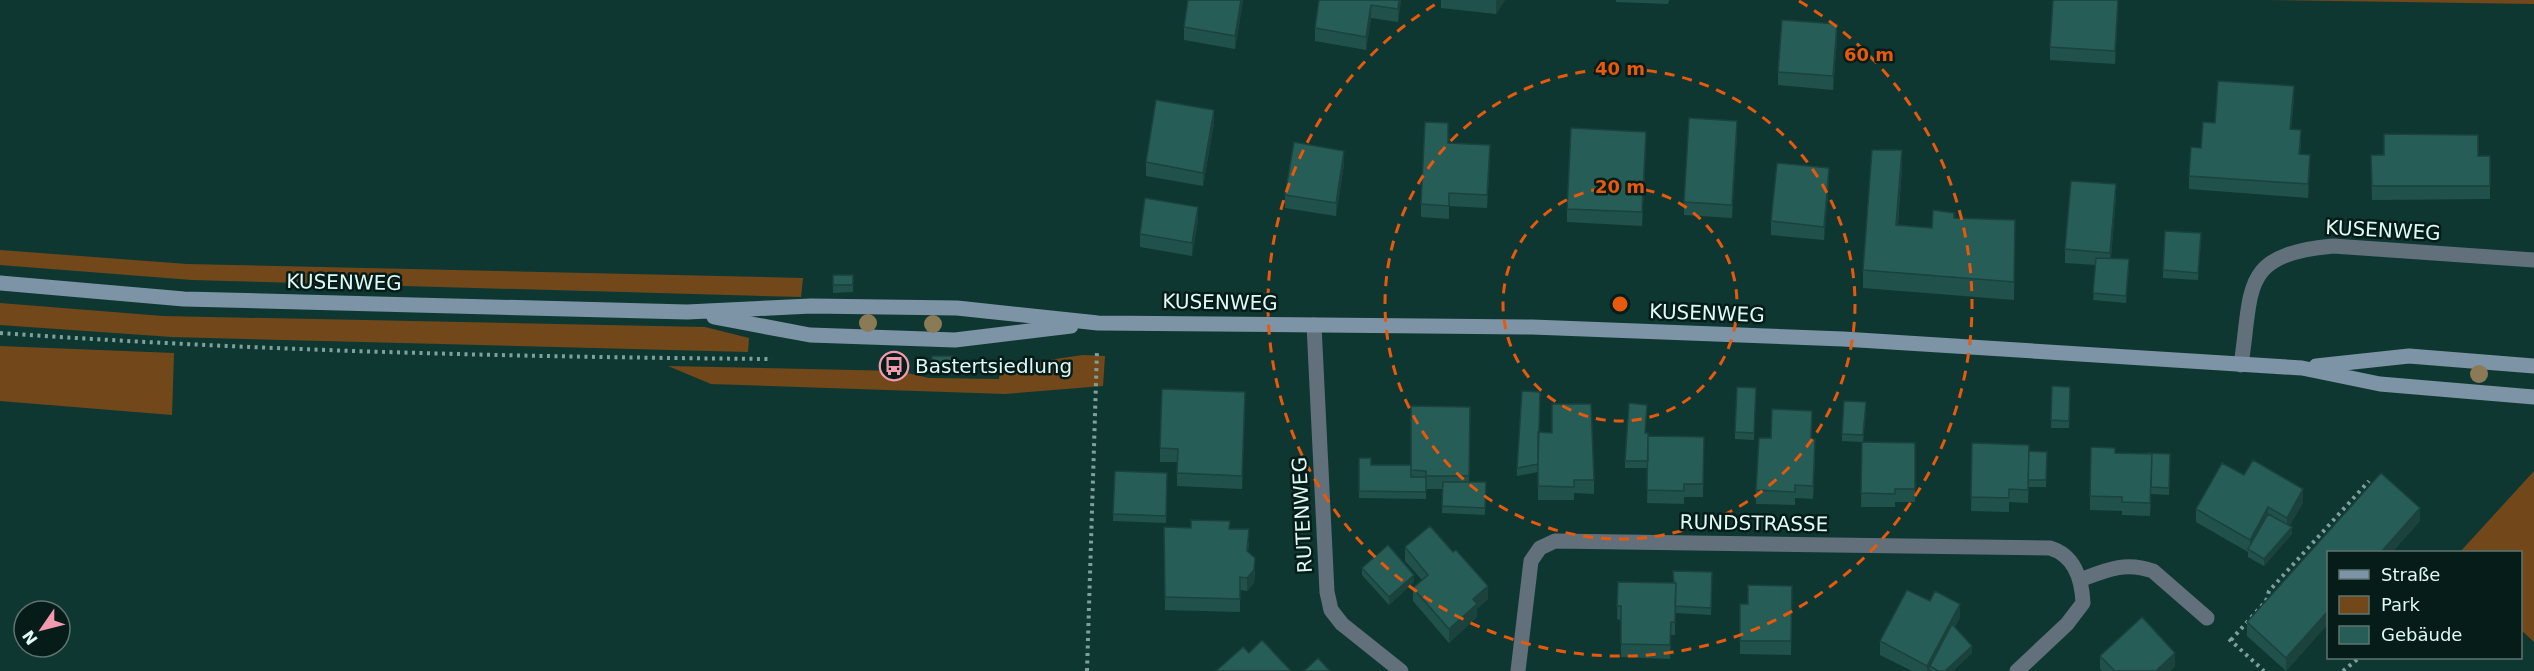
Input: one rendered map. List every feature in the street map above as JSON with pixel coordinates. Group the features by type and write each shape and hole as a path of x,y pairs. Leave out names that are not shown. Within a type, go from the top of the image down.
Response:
{"street":[{"name":"KUSENWEG","path":"2241,365 2254,281 2264,266 2280,256 2305,249 2333,246 2534,260"},
{"name":"KUSENWEG","path":"0,283 184,299 687,312 811,306 957,308 1098,323 1532,327 1831,339 2302,368 2380,384 2534,397"},
{"name":"KUSENWEG","path":"687,312 810,335 955,340 1098,323"},
{"name":"RUTENWEG","path":"1314,325 1327,592 1331,610 1342,624 1401,671"},
{"name":"KUSENWEG","path":"2302,368 2409,356 2534,366"},
{"name":"RUNDSTRASSE","path":"1518,671 1531,561 1540,548 1556,541 2050,548 2059,550 2068,559 2080,580"},
{"path":"2017,671 2077,614 2083,603 2080,580 2119,566 2142,567 2152,571 2207,618"}],"path":[{"path":"1087,671 1098,323"},
{"path":"0,333 175,345 671,359 781,359"},
{"path":"1086,349 1108,348"},
{"path":"2231,640 2266,601 2269,591 2369,481"},
{"path":"2207,618 2264,671"},
{"path":"2343,671 2358,659"}],"green space":[{"path":"2264,0 2534,0 2534,4"},
{"path":"0,250 187,264 803,278 801,297 192,280 0,265"},
{"path":"0,303 163,316 705,327 749,338 748,352 172,337 0,325"},
{"path":"0,346 174,353 172,415 0,401"},
{"path":"1083,355 1105,356 1103,386 1005,394 711,384 668,366 899,371 929,378 999,379 1000,367"},
{"path":"2534,471 2534,642 2522,631 2522,551 2461,551"}],"building":[{"path":"1188,0 1241,0 1235,36 1184,27"},
{"path":"1319,0 1399,0 1398,9 1371,5 1366,37 1315,28"},
{"path":"2053,0 2118,0 2115,51 2050,47"},
{"path":"1782,20 1837,24 1833,76 1778,72"},
{"path":"2218,81 2294,86 2290,129 2301,130 2299,154 2310,155 2308,184 2189,176 2191,147 2201,148 2203,122 2215,123"},
{"path":"1156,100 1214,110 1203,173 1146,162"},
{"path":"1689,118 1737,121 1732,205 1684,202"},
{"path":"1425,122 1448,123 1448,143 1490,145 1487,195 1449,193 1449,206 1421,204"},
{"path":"1571,128 1646,132 1642,212 1567,209"},
{"path":"2384,134 2478,135 2478,156 2490,156 2490,186 2372,186 2371,155 2384,155"},
{"path":"1294,142 1344,151 1336,203 1285,195"},
{"path":"1872,150 1902,150 1896,225 1932,228 1933,210 1954,213 1954,218 2015,220 2014,282 1863,270"},
{"path":"1777,163 1829,168 1824,227 1771,221"},
{"path":"2071,181 2116,184 2110,253 2065,249"},
{"path":"1145,198 1198,207 1192,243 1140,234"},
{"path":"2165,231 2201,233 2198,273 2163,270"},
{"path":"2096,258 2129,259 2126,296 2093,293"},
{"path":"833,275 853,275 853,285 833,285"},
{"path":"932,356 952,356 952,366 932,366"},
{"path":"2052,386 2070,387 2069,421 2051,420"},
{"path":"1737,387 1756,388 1754,433 1735,432"},
{"path":"1162,389 1245,392 1242,476 1177,473 1178,449 1160,448"},
{"path":"1522,391 1540,392 1538,464 1517,468"},
{"path":"1844,401 1866,402 1863,435 1842,434"},
{"path":"1629,403 1647,405 1645,433 1648,433 1648,461 1625,461"},
{"path":"1552,404 1591,404 1594,480 1574,480 1574,487 1538,486 1538,432 1552,433"},
{"path":"1411,406 1470,407 1469,476 1426,476 1426,471 1411,470"},
{"path":"1772,409 1812,411 1811,439 1815,439 1813,486 1795,485 1795,492 1756,490 1759,438 1771,438"},
{"path":"1648,436 1704,437 1703,484 1684,484 1684,491 1647,490"},
{"path":"1862,442 1915,443 1915,489 1895,489 1895,494 1861,493"},
{"path":"1972,443 2029,445 2028,490 2009,489 2009,498 1971,497"},
{"path":"2091,447 2115,448 2115,453 2152,454 2150,503 2122,502 2122,497 2090,496"},
{"path":"2029,451 2047,452 2046,480 2028,480"},
{"path":"2148,453 2170,454 2169,488 2151,487 2152,454"},
{"path":"1359,458 1371,458 1371,465 1411,465 1411,477 1426,477 1426,492 1359,491"},
{"path":"2253,460 2303,489 2287,518 2268,507 2250,540 2196,509 2222,463 2244,475"},
{"path":"1115,471 1167,473 1166,516 1113,514"},
{"path":"2381,473 2420,508 2382,551 2327,551 2327,612 2286,658 2247,622"},
{"path":"1443,482 1486,482 1485,508 1442,506"},
{"path":"2268,514 2292,527 2264,559 2248,549"},
{"path":"1191,520 1230,521 1229,529 1249,529 1247,551 1255,558 1254,570 1247,578 1240,577 1240,599 1165,597 1164,527 1191,528"},
{"path":"1430,526 1453,552 1456,550 1488,586 1473,599 1477,604 1449,629 1413,588 1428,575 1405,547"},
{"path":"1388,545 1414,575 1389,597 1362,568"},
{"path":"1673,571 1712,572 1711,608 1675,606 1676,583 1674,583"},
{"path":"1618,582 1676,583 1675,622 1671,622 1670,645 1621,644 1621,606 1617,606"},
{"path":"1748,585 1792,586 1791,641 1740,641 1740,604 1748,604"},
{"path":"1907,590 1930,601 1935,591 1960,604 1927,666 1880,641"},
{"path":"2142,617 2175,653 2156,671 2115,671 2100,656"},
{"path":"1952,624 1972,646 1945,671 1938,671 1930,666"},
{"path":"1262,640 1291,671 1216,671 1243,647 1249,653"},
{"path":"1318,658 1330,671 1304,671"}],"place":[{"name":"Bastertsiedlung","path":"894,366"}]}
